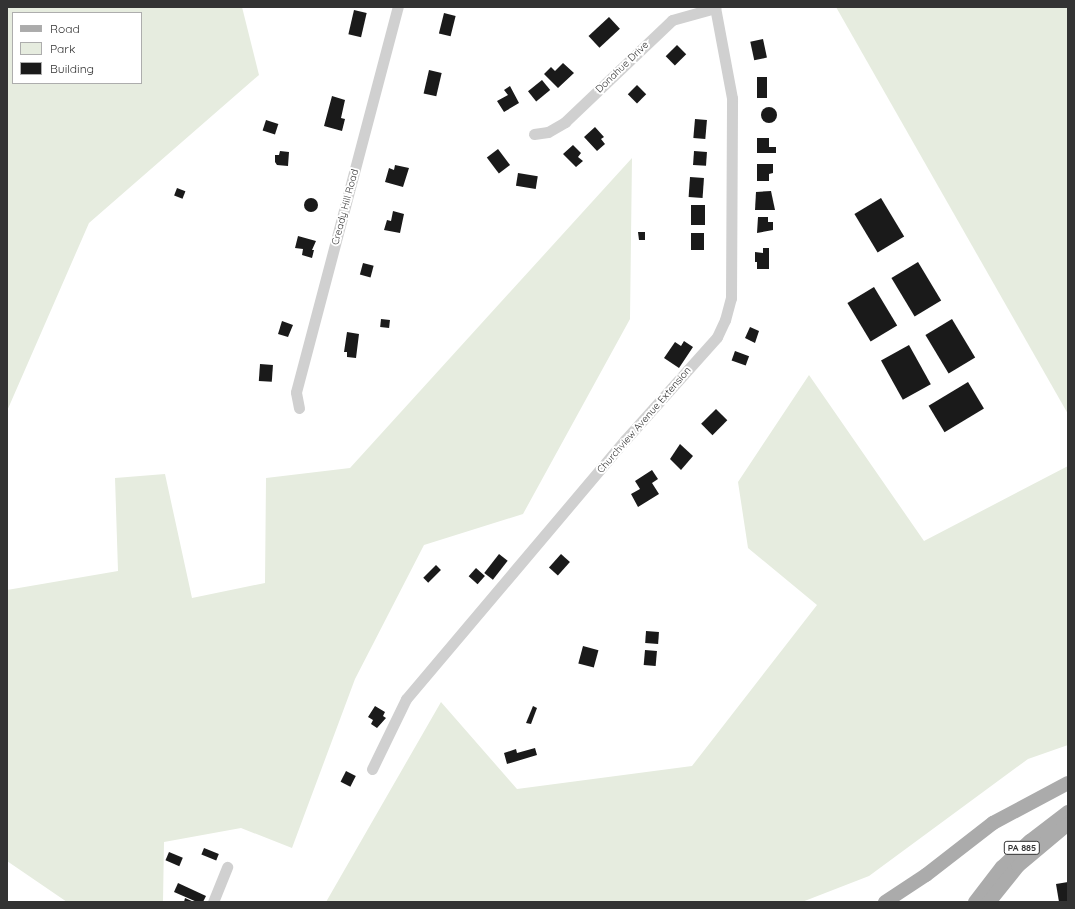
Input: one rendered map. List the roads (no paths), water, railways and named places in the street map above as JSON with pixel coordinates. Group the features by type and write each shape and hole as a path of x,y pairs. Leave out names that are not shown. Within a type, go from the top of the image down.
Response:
{"main road":[{"path":"885,902 926,875 994,823 1068,783"},
{"name":"PA 885","path":"982,898 1030,841 1068,812"},
{"name":"PA 885","path":"982,898 1000,886 1040,846 1068,824"}],"street":[{"name":"Cready Hill Road","path":"299,408 296,392 398,7"},
{"name":"Donahue Drive","path":"534,134 548,132 565,122 672,20 715,8"},
{"name":"Churchview Avenue Extension","path":"372,769 406,699 624,440 717,337 726,320 731,298 732,98 715,8"},
{"path":"213,902 227,867"}]}
